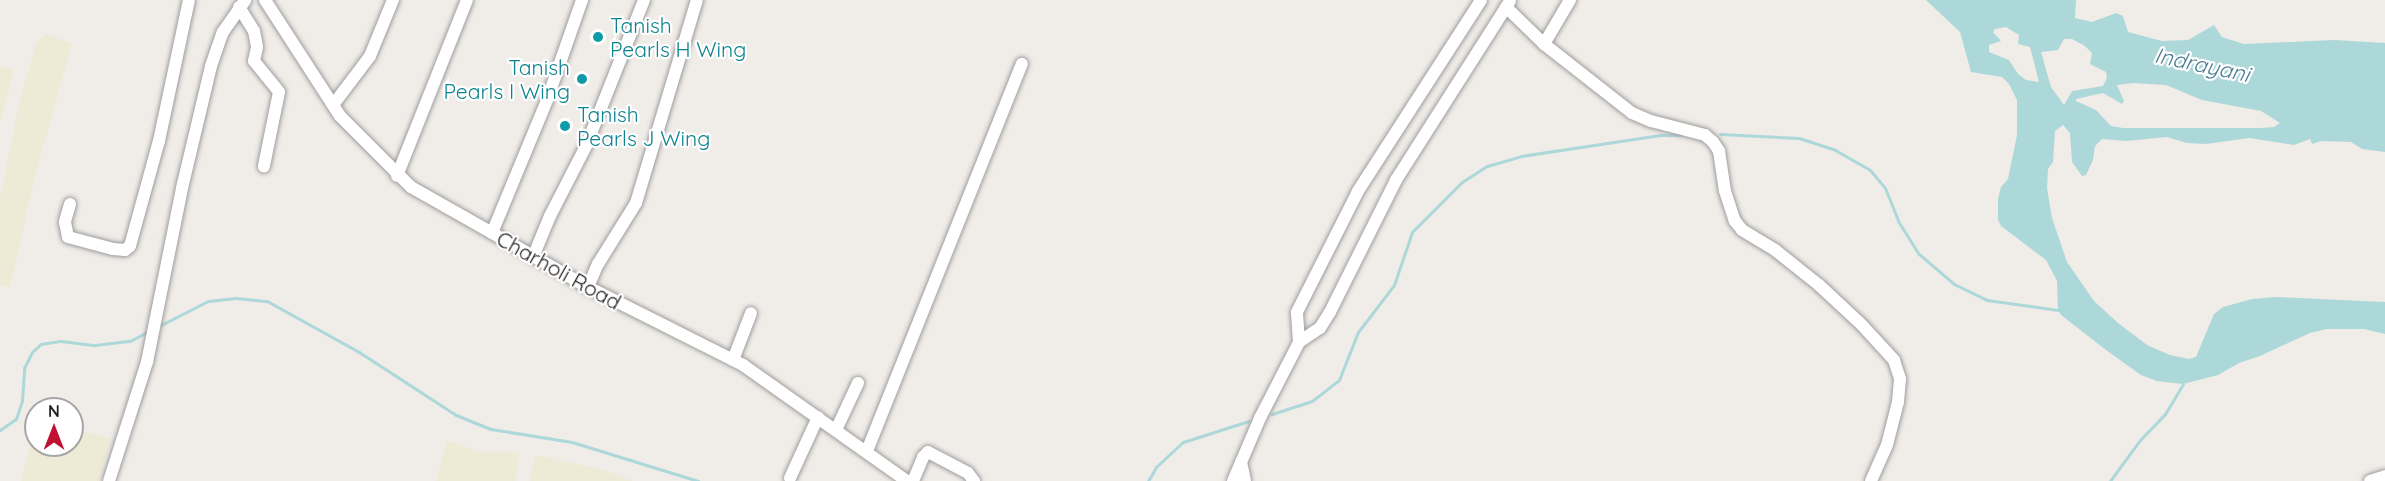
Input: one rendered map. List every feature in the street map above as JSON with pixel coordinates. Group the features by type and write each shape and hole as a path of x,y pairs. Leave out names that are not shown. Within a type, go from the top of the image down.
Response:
{"street":[{"path":"70,204 65,222 68,237 112,249 125,250 130,246 159,141 189,0"},
{"name":"Charholi Road","path":"266,0 333,105 397,176 411,188 588,287 733,360 908,481"},
{"path":"333,105 370,56 393,0"},
{"path":"397,176 467,0"},
{"path":"492,233 547,100 582,0"},
{"path":"533,256 550,216 586,146 644,0"},
{"path":"588,287 598,264 636,203 697,0"},
{"path":"1233,481 1299,342 1297,312 1358,191 1481,0"},
{"path":"1544,44 1570,0"},
{"path":"1299,342 1320,328 1325,320 1396,180 1508,3 1544,44 1632,113 1651,121 1705,135 1713,142 1719,151 1725,191 1735,221 1742,230 1775,250 1819,285 1861,324 1894,360 1900,380 1898,402 1887,445 1871,481"},
{"path":"242,4 254,31 257,47 254,61 279,92 264,166"},
{"path":"110,481 151,341 211,66 224,32 242,4"},
{"path":"867,451 1022,64"},
{"path":"733,360 751,313"},
{"path":"836,430 858,383"},
{"path":"790,478 818,417"},
{"path":"913,481 923,457 928,452 968,473 974,481"},
{"path":"1241,462 1245,481"}],"shaded area":[{"path":"45,34 72,43 34,180 10,288 0,285 0,199 20,100 36,44"},
{"path":"0,67 14,70 0,123"},
{"path":"84,431 111,439 99,481 21,481 27,457 84,457"},
{"path":"447,440 479,452 519,453 516,481 436,481"},
{"path":"542,456 606,471 633,481 529,481 534,457"}],"water":[{"name":"Indrayani","path":"1926,0 2076,0 2075,18 2092,22 2116,13 2123,16 2128,32 2162,41 2188,40 2214,25 2222,37 2244,44 2334,40 2385,43 2385,152 2362,149 2351,142 2321,141 2312,144 2310,139 2294,145 2249,138 2206,144 2187,143 2167,137 2126,141 2102,139 2095,146 2093,160 2086,175 2082,176 2072,162 2070,133 2063,125 2055,131 2053,162 2048,169 2047,188 2052,218 2067,262 2094,301 2147,345 2170,355 2189,359 2196,357 2214,314 2223,307 2252,299 2277,297 2385,302 2385,334 2364,329 2327,329 2310,333 2239,363 2218,375 2183,384 2157,381 2141,375 2061,315 2058,310 2057,281 2046,260 2001,226 1998,220 1998,199 2001,187 2008,179 2017,135 2017,100 2009,84 2002,77 1971,72 1960,32","holes":["2006,27 2019,35 2018,44 2030,47 2039,82 2026,80 2018,74 2009,60 1989,52 1989,45 2001,41 1993,32 1995,29","2064,39 2072,39 2085,46 2092,53 2090,64 2106,72 2107,78 2103,86 2072,91 2064,105 2051,87 2041,52 2058,50","2133,83 2166,85 2202,100 2261,111 2280,123 2274,127 2260,128 2123,128 2111,126 2096,110 2076,101 2076,99 2103,93 2122,104 2124,101 2117,85"]}],"waterway":[{"path":"1720,134 1799,138 1835,150 1870,170 1885,188 1898,221 1919,254 1954,284 1987,300 2058,310"},
{"path":"1272,414 1312,401 1339,380 1358,332 1394,285 1412,232 1462,182 1487,166 1521,156 1660,135 1681,135"},
{"path":"159,326 208,301 236,298 267,301 359,352 456,415 491,429 572,442 698,481"},
{"path":"0,430 16,419 22,400 24,368 32,352 41,344 61,341 95,345 130,341 151,330"},
{"path":"2110,481 2140,440 2165,414 2183,384"},
{"path":"1148,481 1156,467 1183,442 1249,421"}],"place":[{"name":"Tanish Pearls H Wing","path":"598,37"},
{"name":"Tanish Pearls I Wing","path":"582,79"},
{"name":"Tanish Pearls J Wing","path":"565,126"}]}
